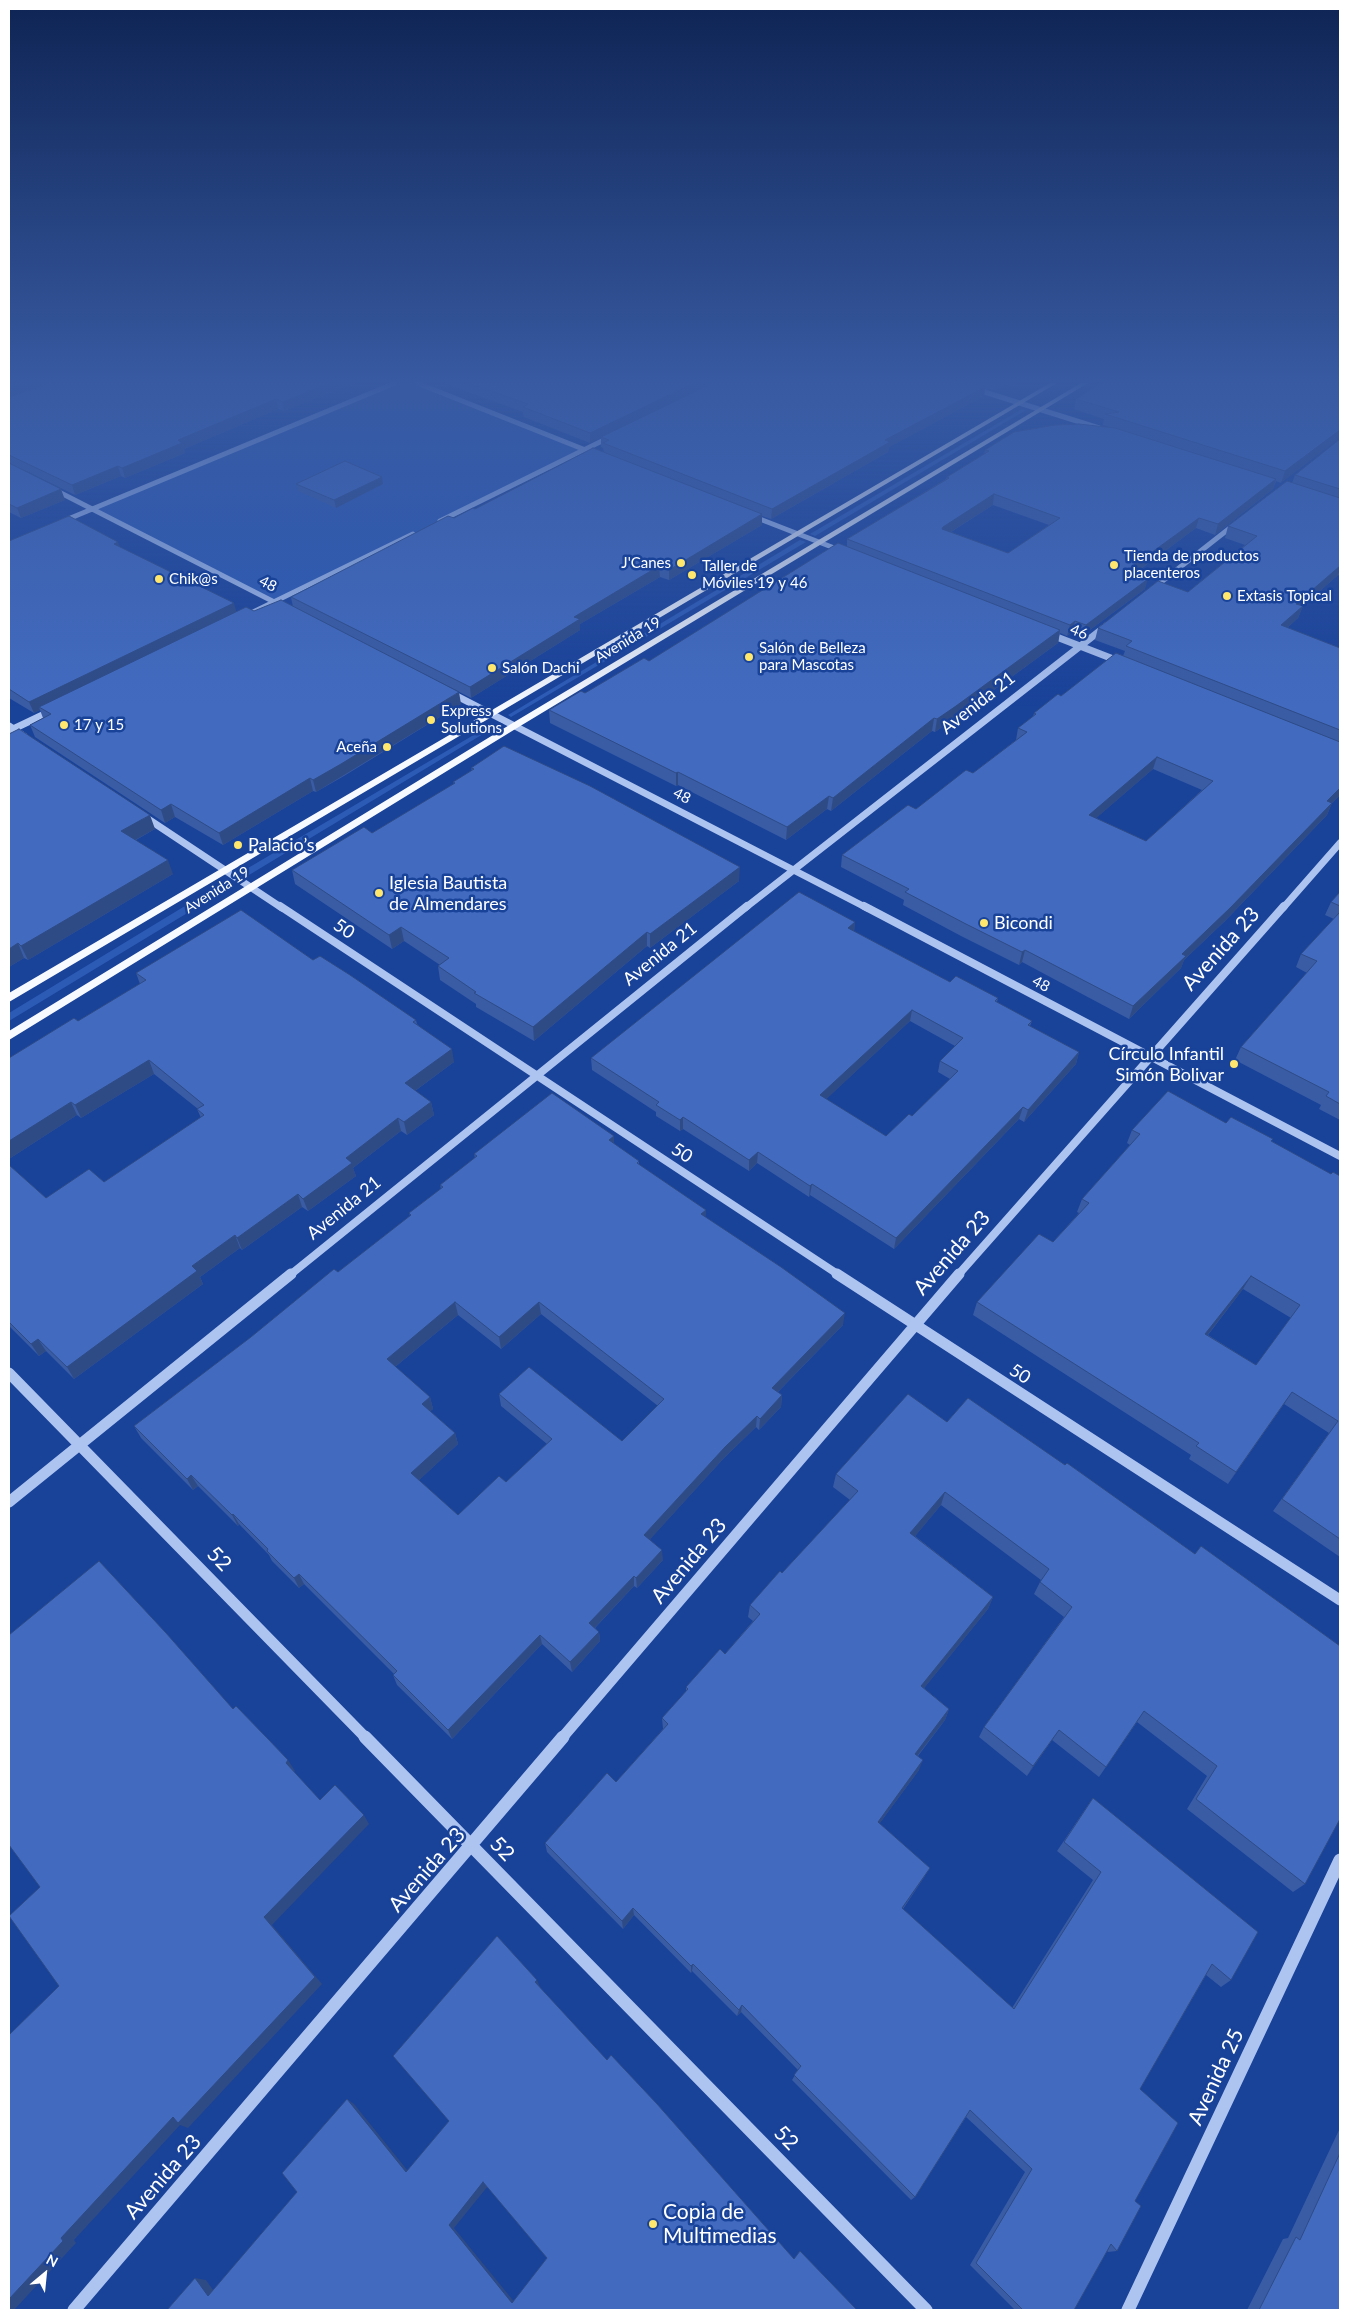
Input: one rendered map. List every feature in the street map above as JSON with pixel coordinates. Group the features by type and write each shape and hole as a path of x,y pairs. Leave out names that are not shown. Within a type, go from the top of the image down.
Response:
{"main road":[{"name":"Avenida 19","path":"9,998 868,491"},
{"name":"Avenida 19","path":"9,1036 514,726 904,491"}],"street":[{"name":"48","path":"58,491 291,611"},
{"path":"50,526 133,491"},
{"path":"437,522 501,491"},
{"path":"750,515 848,554"},
{"path":"1142,597 1243,518"},
{"path":"238,620 420,530"},
{"name":"Avenida 21","path":"9,1502 793,869 1111,622"},
{"name":"46","path":"1042,631 1125,664"},
{"name":"48","path":"439,687 793,869 1340,1156"},
{"path":"10,729 58,707"},
{"path":"10,729 30,740"},
{"name":"50","path":"135,810 914,1325 1340,1600"},
{"name":"Avenida 23","path":"74,2310 472,1846 914,1325 1340,843"},
{"name":"52","path":"9,1372 926,2310"},
{"name":"Avenida 25","path":"1128,2310 1340,1860"}],"shaded area":[{"path":"135,491 501,491 273,602 92,509"},
{"path":"883,491 890,491 815,536 810,534"},
{"path":"800,540 806,542 511,717 508,715"},
{"path":"494,723 498,725 249,875 243,871"},
{"path":"226,881 232,886 9,1021 9,1013"}],"building":[{"path":"9,491 56,491 17,508 9,504"},
{"path":"313,491 352,491 334,500"},
{"path":"509,491 704,491 762,514 669,570 659,566 574,617 580,619 470,687 291,597 448,516 454,518 473,508 475,509"},
{"path":"726,491 803,491 772,509"},
{"path":"927,491 1260,491 1218,524 1199,518 1126,571 1148,579 1086,625 1075,621 1070,625 847,539","holes":["994,494 1060,518 1008,553 942,529"]},
{"path":"1274,491 1319,491 1340,498 1340,566 1296,604 1303,606 1281,625 1340,648 1340,730 1126,646 1132,641 1098,628 1158,581 1188,592 1257,536 1228,526"},
{"path":"69,516 118,542 114,544 234,603 29,702 9,689 9,541"},
{"path":"838,543 1060,630 956,706 937,719 934,718 833,798 829,796 787,827 549,710 581,691 585,693 644,658 649,661"},
{"path":"281,600 459,692 341,764 313,780 310,778 219,833 171,804 161,810 30,725 51,714 39,707 246,607 254,611"},
{"path":"1116,653 1340,742 1340,788 1327,801 1332,803 1230,908 1182,954 1186,956 1133,1006 1025,950 1022,952 964,923 905,892 909,889 842,855 908,805 916,809 966,770 973,773 1027,732 1018,728 1036,714 1034,713 1058,694 1061,696","holes":["1157,757 1213,781 1146,841 1089,815"]},
{"path":"19,729 150,815 121,831 168,860 21,946 18,943 9,949 9,734"},
{"path":"504,746 590,786 740,867 650,934 647,932 533,1027 474,993 476,992 438,966 449,958 401,927 389,935 292,870 364,827 372,833 455,783 453,782 474,769 471,768"},
{"path":"799,892 855,922 848,928 950,982 956,976 998,998 995,1001 1032,1021 1028,1025 1079,1052 1028,1110 1023,1107 896,1238 758,1152 749,1160 683,1117 680,1120 656,1105 659,1102 591,1058","holes":["912,1010 963,1038 940,1061 958,1071 912,1116 909,1114 886,1136 820,1095"]},
{"path":"1340,892 1340,906 1331,902"},
{"path":"241,910 313,960 320,956 350,975 416,1020 413,1022 452,1049 405,1083 431,1102 404,1122 398,1118 346,1158 352,1163 303,1199 298,1194 237,1238 235,1235 192,1266 197,1271 67,1367 38,1339 31,1344 9,1322 9,1165 46,1198 89,1169 104,1182 204,1115 197,1109 204,1105 149,1060 75,1105 71,1102 9,1141 9,1058 74,1018 78,1021 146,980 136,973"},
{"path":"1340,912 1340,1104 1326,1096 1329,1092 1241,1047 1317,961 1301,954"},
{"path":"1168,1091 1226,1123 1231,1117 1273,1139 1271,1141 1331,1174 1333,1172 1340,1176 1340,1539 1282,1499 1338,1421 1292,1392 1236,1472 1196,1446 1199,1443 977,1302 1039,1234 1053,1242 1089,1203 1082,1199 1140,1134 1132,1130","holes":["1251,1276 1300,1305 1256,1365 1205,1334"]},
{"path":"552,1093 614,1136 609,1140 639,1161 637,1163 706,1210 701,1214 781,1267 845,1313 772,1388 782,1395 760,1419 757,1416 725,1447 644,1535 662,1550 589,1623 599,1632 570,1662 540,1635 448,1730 393,1675 397,1671 299,1574 294,1578 233,1514 191,1475 187,1479 134,1426 251,1337 334,1269 338,1272 411,1215 409,1213 443,1187 440,1185 477,1156 474,1154","holes":["455,1302 499,1337 539,1302 664,1399 622,1441 529,1367 499,1394 552,1439 506,1482 499,1476 458,1515 411,1473 455,1433 422,1404 430,1397 387,1359"]},
{"path":"908,1394 947,1422 968,1398 1065,1465 1067,1463 1195,1554 1201,1546 1340,1646 1340,1819 1305,1884 1196,1799 1217,1766 1144,1711 1106,1767 1059,1730 1033,1766 984,1727 1072,1607 1040,1582 1049,1569 945,1492 910,1533 993,1597 921,1686 949,1709 915,1754 923,1760 878,1822 930,1868 902,1908 1014,2009 1101,1872 1064,1842 1093,1798 1258,1932 1231,1980 1212,1964 1140,2089 1178,2123 1135,2201 1141,2206 1117,2251 1111,2244 1074,2310 1023,2310 976,2263 1032,2169 970,2110 915,2197 794,2075 801,2066 742,2005 739,2010 693,1964 691,1966 633,1908 622,1921 545,1843 607,1773 616,1782 668,1724 662,1718 688,1689 686,1687 720,1649 725,1654 760,1614 750,1605 780,1571 782,1573 858,1491 836,1474"},
{"path":"99,1561 233,1709 236,1706 288,1760 286,1763 320,1800 335,1785 364,1815 264,1917 315,1977 178,2123 173,2117 61,2238 63,2241 9,2299 9,2035 59,1986 9,1916 40,1887 9,1845 9,1635"},
{"path":"497,1936 537,1980 535,1982 607,2060 611,2055 657,2104 794,2259 800,2251 857,2310 167,2310 195,2278 208,2296 297,2192 282,2173 347,2099 406,2172 449,2121 393,2056","holes":["483,2182 547,2258 512,2303 449,2225"]},
{"path":"1340,2153 1340,2310 1259,2310 1296,2237 1300,2240"}],"place":[{"name":"J'Canes","path":"681,563"},
{"name":"Tienda de productos placenteros","path":"1114,565"},
{"name":"Taller de Móviles 19 y 46","path":"692,575"},
{"name":"Chik@s","path":"159,579"},
{"name":"Extasis Topical","path":"1227,596"},
{"name":"Salón de Belleza para Mascotas","path":"749,657"},
{"name":"Salón Dachi","path":"492,668"},
{"name":"Express Solutions","path":"431,720"},
{"name":"17 y 15","path":"64,725"},
{"name":"Aceña","path":"387,747"},
{"name":"Palacio’s","path":"238,845"},
{"name":"Iglesia Bautista de Almendares","path":"379,893"},
{"name":"Bicondi","path":"984,923"},
{"name":"Círculo Infantil Simón Bolivar","path":"1234,1064"},
{"name":"Copia de Multimedias","path":"653,2224"}]}
